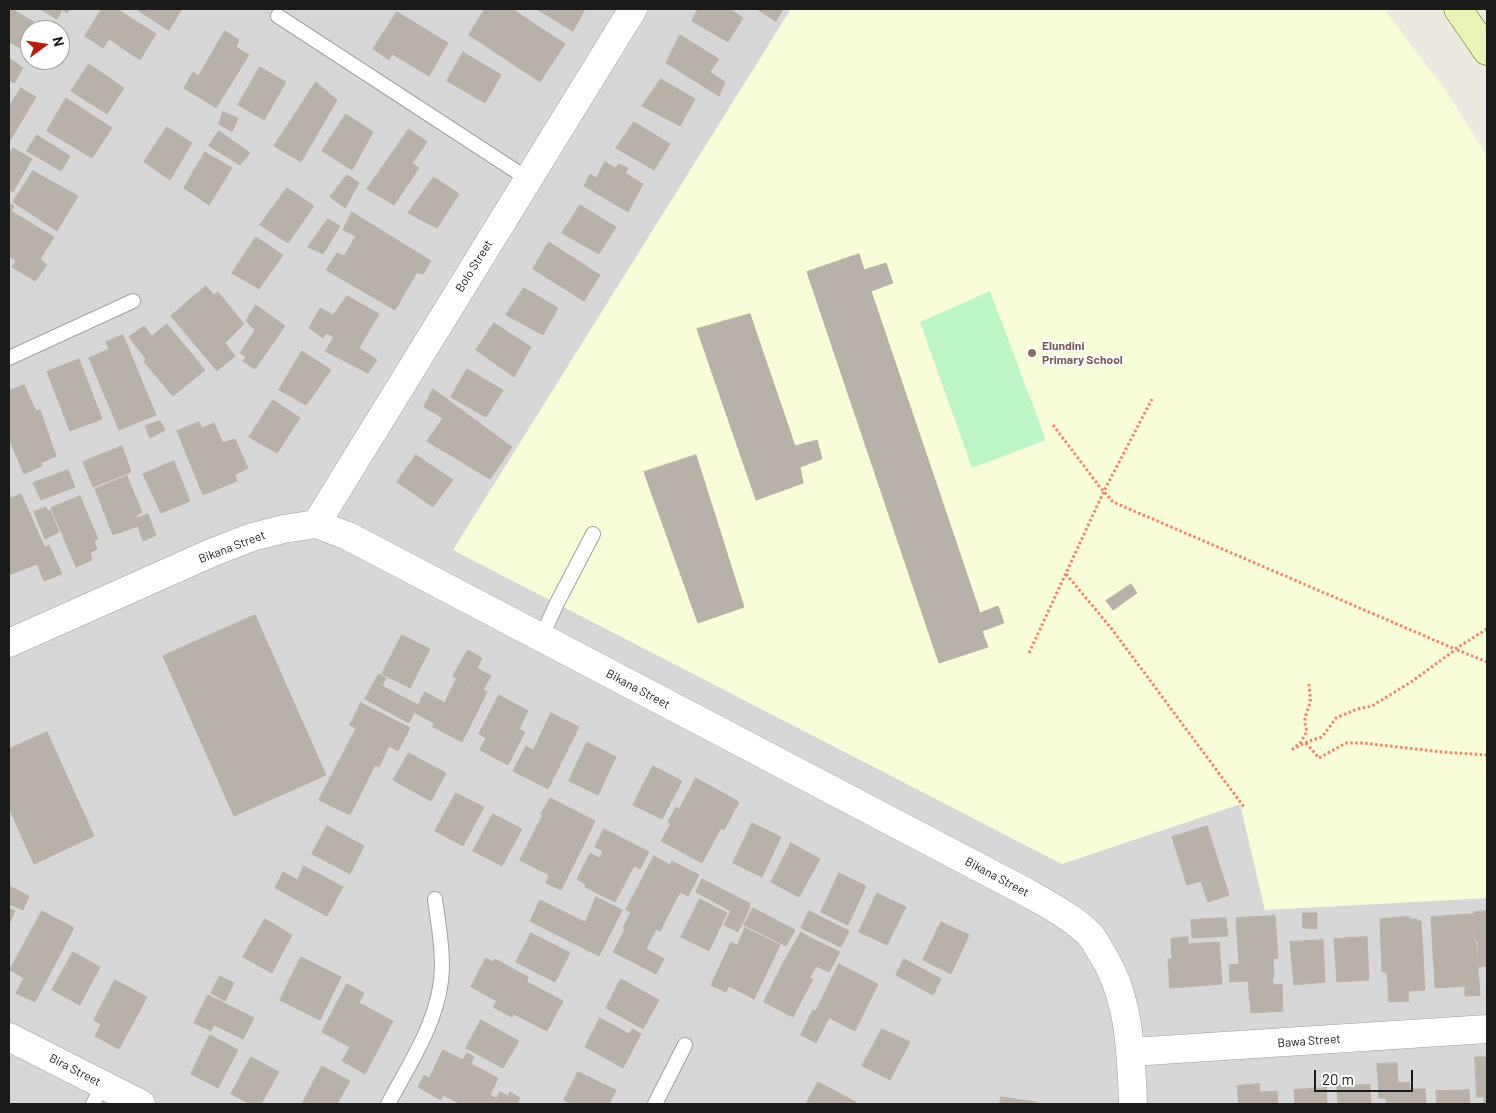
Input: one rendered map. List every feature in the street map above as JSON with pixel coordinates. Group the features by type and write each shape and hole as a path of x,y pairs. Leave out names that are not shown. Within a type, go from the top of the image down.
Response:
{"street":[{"name":"Bolo Street","path":"316,524 633,9"},
{"path":"1458,9 1487,51"},
{"name":"Bikana Street","path":"9,643 211,553 252,537 316,524 348,536 1061,912 1091,936 1111,967 1123,1004 1131,1052 1132,1104"},
{"name":"Bawa Street","path":"1131,1052 1487,1029"},
{"name":"Bira Street","path":"9,1037 98,1094 141,1104"}],"lane":[{"path":"278,16 528,179"},
{"path":"9,358 133,301"},
{"path":"541,638 556,603 593,534"},
{"path":"388,1104 428,1029 435,1008 442,967 441,941 435,900"},
{"path":"655,1104 686,1045"}],"path":[{"path":"1029,653 1104,491 1152,398"},
{"path":"1052,425 1113,502 1487,662"},
{"path":"1066,574 1111,628 1244,807"},
{"path":"1309,684 1310,702 1304,723 1307,731 1301,742 1293,749 1322,736 1336,718 1372,706 1411,682 1455,649 1487,629"},
{"path":"1306,743 1319,758 1346,743 1487,755"}],"shaded area":[{"path":"9,9 791,9 453,550 1062,864 1241,804 1265,910 1487,898 1487,1104 9,1104"},
{"name":"Elundini Primary School","path":"791,9 1384,9 1446,91 1487,156 1487,898 1265,910 1240,804 1062,864 453,550"}],"green space":[{"path":"990,291 1046,440 972,468 920,322"}],"building":[{"path":"9,9 12,9 30,20 20,20 20,48 9,42"},
{"path":"41,9 70,9 67,13 62,10 57,19"},
{"path":"102,9 117,9 156,34 140,60 109,39 103,48 85,36"},
{"path":"136,9 182,9 169,30"},
{"path":"485,9 512,9 565,44 540,82 469,35"},
{"path":"537,9 585,9 573,31"},
{"path":"698,9 730,9 743,18 728,42 692,21"},
{"path":"757,9 783,9 776,21"},
{"path":"397,12 448,43 429,76 392,54 389,60 373,49"},
{"path":"225,31 239,40 236,47 249,55 216,108 184,88 193,72 198,76"},
{"path":"680,35 719,59 710,72 725,82 719,96 666,63"},
{"path":"463,52 501,75 485,103 447,81"},
{"path":"9,58 20,66 20,70 22,70 14,83 9,80"},
{"path":"89,64 124,88 107,114 71,91"},
{"path":"260,67 286,82 264,120 238,105"},
{"path":"661,79 695,99 680,126 642,106"},
{"path":"316,82 337,100 301,162 274,146"},
{"path":"21,88 36,97 11,139 9,138 9,107"},
{"path":"66,98 112,128 92,158 47,131"},
{"path":"223,112 238,118 232,132 219,124"},
{"path":"346,114 373,132 352,170 322,151"},
{"path":"634,122 670,144 654,170 616,148"},
{"path":"167,127 192,143 170,180 144,162"},
{"path":"409,129 427,142 412,163 419,168 394,205 367,189"},
{"path":"219,131 250,153 240,165 209,146"},
{"path":"37,135 70,156 61,171 27,151"},
{"path":"13,148 32,159 13,192 9,189 9,155"},
{"path":"205,152 232,168 209,205 184,188"},
{"path":"605,162 615,168 619,164 628,168 625,173 643,184 628,212 584,186 590,174 596,178"},
{"path":"33,171 78,196 57,231 13,202"},
{"path":"347,175 359,183 345,208 330,197"},
{"path":"434,177 459,194 437,228 408,213"},
{"path":"287,188 314,206 288,243 260,225"},
{"path":"9,203 14,206 11,211 54,237 40,259 47,265 35,281 12,267 16,261 9,256"},
{"path":"580,205 616,227 599,254 562,233"},
{"path":"352,212 431,261 423,274 417,272 395,310 326,270 337,253 344,256 356,236 343,230"},
{"path":"328,219 340,226 323,254 308,247"},
{"path":"256,237 283,255 259,289 232,273"},
{"path":"549,242 600,275 584,301 533,269"},
{"path":"859,254 864,270 886,263 893,283 871,291 980,613 998,606 1004,623 982,631 988,647 939,663 807,272"},
{"path":"206,286 214,295 218,292 244,324 225,343 235,356 217,371 171,316"},
{"path":"524,288 558,308 543,335 506,315"},
{"path":"347,296 379,314 359,348 377,360 368,373 325,351 334,337 326,333 323,338 309,328 320,308 333,315"},
{"path":"256,305 285,326 255,369 243,361 246,357 240,353 255,330 246,321"},
{"path":"750,314 795,446 817,440 822,459 800,467 803,483 756,500 697,329"},
{"path":"494,323 531,347 514,377 476,350"},
{"path":"167,324 205,370 173,396 144,362 146,359 129,337 144,326 152,336"},
{"path":"123,335 156,415 119,430 89,358 109,349 106,342"},
{"path":"302,351 331,370 306,405 279,390"},
{"path":"79,359 102,419 70,431 47,372"},
{"path":"467,369 503,390 486,417 451,397"},
{"path":"24,385 36,411 40,410 56,456 41,463 42,466 24,474 9,439 9,391"},
{"path":"433,389 512,447 490,479 427,441 443,418 424,407"},
{"path":"273,400 300,418 277,453 249,437"},
{"path":"160,421 165,430 150,438 145,426"},
{"path":"199,422 202,428 214,423 223,443 235,439 248,468 235,475 237,481 203,495 177,431"},
{"path":"122,446 131,472 93,487 83,462"},
{"path":"416,455 453,480 433,507 397,482"},
{"path":"696,455 744,607 698,623 644,472"},
{"path":"174,461 190,501 161,513 143,474"},
{"path":"68,470 75,487 41,500 33,483"},
{"path":"127,476 142,512 136,516 137,518 148,514 156,535 143,541 138,526 113,535 95,489"},
{"path":"21,494 45,548 49,545 62,574 44,581 37,564 9,575 9,499"},
{"path":"80,496 98,539 94,541 97,549 90,553 92,560 76,567 51,508"},
{"path":"46,507 48,511 50,510 59,532 45,539 34,512"},
{"path":"1131,584 1137,593 1113,610 1106,601"},
{"path":"255,615 326,775 234,816 163,656"},
{"path":"402,635 430,649 410,688 382,674"},
{"path":"468,650 482,658 477,668 491,676 483,690 453,676"},
{"path":"379,674 386,678 382,686 418,705 409,723 365,699"},
{"path":"457,678 487,692 462,742 433,727"},
{"path":"425,692 445,703 434,723 415,713"},
{"path":"499,695 528,711 519,729 525,732 508,765 480,750 486,738 479,734"},
{"path":"361,703 410,728 398,751 350,725"},
{"path":"551,713 579,727 548,789 513,771 526,746 533,750"},
{"path":"356,729 389,746 379,767 375,765 350,815 319,800"},
{"path":"47,732 94,836 34,864 9,808 9,749"},
{"path":"587,742 616,757 598,795 569,781"},
{"path":"409,753 446,773 431,801 393,780"},
{"path":"653,766 682,781 662,819 633,805"},
{"path":"696,778 739,802 724,830 721,828 702,863 661,841 671,824 668,822 676,807 679,809"},
{"path":"456,793 484,807 463,846 435,831"},
{"path":"550,798 595,821 587,838 541,814"},
{"path":"493,814 522,829 502,866 473,851"},
{"path":"543,815 587,838 561,890 546,883 549,875 520,860"},
{"path":"752,823 781,837 762,877 733,863"},
{"path":"327,826 364,846 350,874 312,854"},
{"path":"1207,826 1229,895 1208,902 1201,881 1187,885 1172,837"},
{"path":"604,829 649,852 640,869 634,866 615,902 585,887 586,885 577,879 590,853 600,858 603,851 595,847"},
{"path":"791,843 820,859 799,897 771,882"},
{"path":"654,856 670,865 672,861 699,875 688,896 680,892 660,931 656,929 646,949 664,959 656,974 613,952 625,929 623,928 631,912 626,910"},
{"path":"304,866 343,887 327,916 275,888 283,872 297,880"},
{"path":"839,873 866,886 848,925 821,912"},
{"path":"702,879 749,903 750,907 738,932 724,925 731,911 696,892"},
{"path":"9,886 29,896 23,910 9,904"},
{"path":"877,893 906,907 887,945 859,932"},
{"path":"596,897 622,910 599,956 530,921 540,900 585,922"},
{"path":"700,899 727,913 709,951 681,937"},
{"path":"9,908 15,911 9,924"},
{"path":"753,908 795,930 786,946 744,925"},
{"path":"42,911 74,928 35,1002 16,993 24,978 10,970"},
{"path":"809,911 849,931 841,947 801,928"},
{"path":"1487,911 1487,966 1478,967 1478,941 1475,941 1474,912"},
{"path":"1303,913 1317,913 1317,929 1303,928"},
{"path":"1473,914 1480,995 1465,996 1465,986 1435,988 1431,917"},
{"path":"1275,916 1278,958 1273,959 1274,977 1272,977 1273,985 1282,984 1283,1011 1251,1013 1248,981 1230,982 1229,965 1239,964 1236,918"},
{"path":"1409,917 1409,919 1421,921 1425,990 1408,991 1409,1001 1389,1002 1387,972 1382,972 1380,919"},
{"path":"1226,918 1228,936 1192,938 1191,920"},
{"path":"265,919 292,935 272,973 243,957"},
{"path":"941,922 969,935 951,974 923,960"},
{"path":"745,928 780,945 754,999 729,986 726,992 711,985 731,942 737,945"},
{"path":"801,932 811,938 800,959 816,967 809,979 783,964"},
{"path":"531,933 570,953 555,982 516,962"},
{"path":"1188,937 1188,944 1219,942 1222,984 1170,988 1168,959 1172,959 1171,939"},
{"path":"1367,937 1369,980 1337,982 1334,939"},
{"path":"811,938 840,952 829,972 800,959"},
{"path":"1323,940 1325,982 1294,985 1290,942"},
{"path":"73,952 100,967 80,1005 52,990"},
{"path":"301,957 341,977 320,1020 280,1000"},
{"path":"486,958 493,962 495,959 528,977 527,982 563,1001 547,1031 514,1014 512,1017 493,1007 497,1001 471,987"},
{"path":"904,959 941,979 933,995 896,975"},
{"path":"783,964 809,979 813,979 793,1017 764,1002"},
{"path":"839,964 878,984 855,1031 816,1011"},
{"path":"220,976 234,983 225,1001 211,993"},
{"path":"621,979 659,1000 643,1029 606,1008"},
{"path":"115,980 147,997 119,1049 95,1036 101,1024 94,1020"},
{"path":"347,984 364,993 359,1003 393,1021 365,1074 342,1061 350,1047 322,1032"},
{"path":"208,995 254,1018 243,1039 214,1025 211,1031 194,1023"},
{"path":"813,1010 829,1018 816,1043 801,1035"},
{"path":"600,1018 629,1034 632,1029 641,1034 623,1068 585,1047"},
{"path":"481,1020 519,1041 503,1068 466,1048"},
{"path":"882,1029 910,1042 890,1080 862,1066"},
{"path":"210,1035 238,1050 218,1088 191,1074"},
{"path":"443,1050 463,1060 467,1053 474,1057 471,1064 498,1078 490,1095 496,1098 493,1104 461,1104 443,1095 441,1100 418,1087 424,1075 429,1078"},
{"path":"251,1057 279,1072 261,1104 250,1104 231,1094"},
{"path":"1475,1057 1487,1057 1487,1104 1484,1104 1484,1097 1477,1097"},
{"path":"1397,1063 1398,1083 1409,1082 1410,1089 1425,1089 1426,1104 1387,1104 1386,1098 1379,1098 1377,1064"},
{"path":"322,1066 350,1081 337,1104 302,1104"},
{"path":"578,1072 616,1090 609,1104 573,1104 564,1100"},
{"path":"818,1082 856,1102 855,1104 806,1104"},
{"path":"1259,1084 1260,1092 1277,1091 1278,1104 1239,1104 1237,1086"},
{"path":"1370,1085 1371,1104 1338,1104 1337,1086"},
{"path":"1326,1088 1327,1104 1295,1104 1294,1090"},
{"path":"1469,1090 1470,1104 1437,1104 1436,1091"},
{"path":"500,1092 508,1096 510,1092 520,1098 517,1104 494,1104"},
{"path":"1001,1097 1036,1102 1036,1104 1000,1104"}],"place":[{"name":"Elundini Primary School","path":"1032,353"}]}
